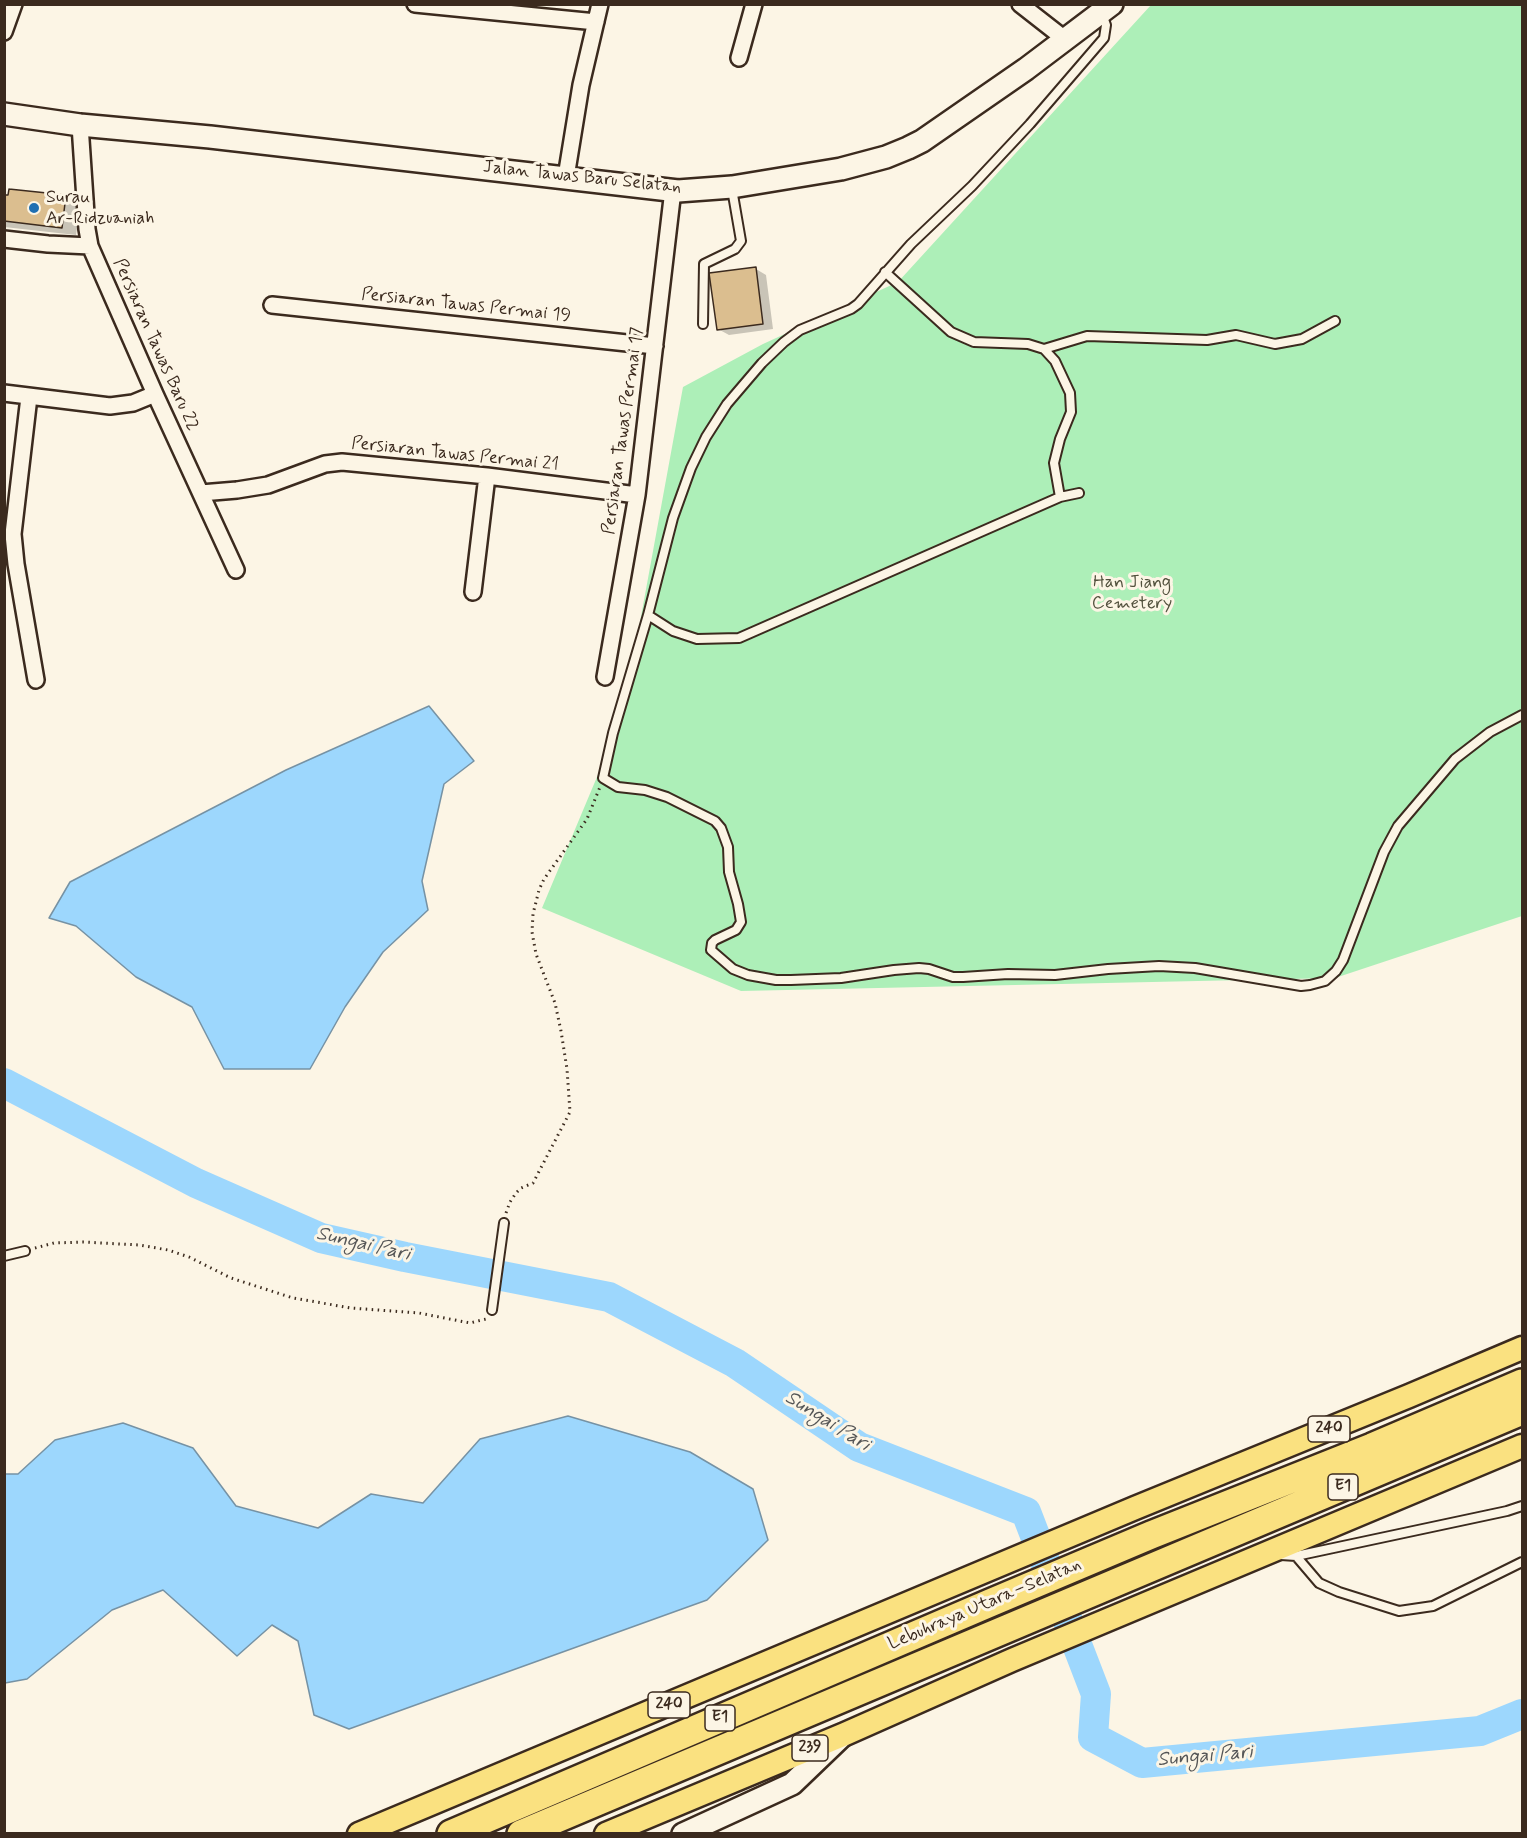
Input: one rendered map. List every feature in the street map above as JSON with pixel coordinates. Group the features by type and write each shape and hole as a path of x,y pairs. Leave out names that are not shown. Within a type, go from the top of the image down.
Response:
{"highway":[{"name":"Lebuhraya Utara–Selatan","path":"451,1833 1151,1535 1372,1447 1522,1383"},
{"name":"Lebuhraya Utara–Selatan","path":"521,1833 1522,1411"}],"main road":[{"name":"240","path":"359,1833 1522,1348"},
{"name":"239","path":"606,1833 845,1734 1012,1660 1522,1446"},
{"path":"638,1833 693,1797"}],"street":[{"path":"4,32 14,4"},
{"path":"415,4 596,22"},
{"path":"566,177 581,86 600,4"},
{"path":"739,58 754,4"},
{"path":"1020,4 1066,40"},
{"name":"Jalan Tawas Baru Selatan","path":"4,114 80,125 210,137 673,190 732,187 853,167 908,148 941,128 1106,9"},
{"name":"Persiaran Tawas Baru 22","path":"80,125 90,246 154,394 236,570"},
{"name":"Persiaran Tawas Permai 17","path":"605,677 637,495 673,190"},
{"path":"4,239 90,246"},
{"name":"Persiaran Tawas Permai 19","path":"272,304 656,346"},
{"path":"4,393 110,406 133,403 154,394"},
{"path":"29,396 13,534 36,680"},
{"name":"Persiaran Tawas Permai 21","path":"201,493 268,485 315,467 342,462 487,476 637,495"},
{"path":"473,592 487,476"},
{"path":"683,1833 792,1784 845,1734"}],"lane":[{"path":"1106,9 1107,30 1100,43 1030,124 972,186 911,244 858,304 800,330 784,342 762,363 727,404 706,437 691,468 673,518 648,615 613,733 603,778 618,787 645,790 667,797 715,821 721,828 728,847 729,872 741,922 736,930 714,940 711,950 733,969 747,975 776,980 841,978 919,968 953,977 1008,974 1055,975 1160,966 1195,968 1301,986 1325,981 1336,971 1343,960 1384,852 1398,826 1455,759 1490,732 1522,715"},
{"path":"703,324 704,264 735,249 741,241 732,187"},
{"path":"885,272 951,332 974,342 1028,344 1044,348 1087,336 1207,340 1236,335 1275,344 1302,339 1335,321"},
{"path":"1044,348 1055,361 1071,393 1071,412 1060,439 1054,463 1060,497"},
{"path":"648,615 673,631 697,639 739,638 1060,497 1079,493"},
{"path":"492,1310 504,1223"},
{"path":"4,1256 25,1251"},
{"path":"1264,1555 1296,1556 1522,1506"},
{"path":"1296,1556 1319,1583 1339,1592 1399,1611 1433,1606 1522,1562"}],"path":[{"path":"504,1223 510,1202 521,1188 533,1183 570,1112 567,1069 555,1003 533,944 534,914 544,879 587,819 603,778"},
{"path":"25,1251 54,1243 139,1245 168,1250 189,1257 231,1278 265,1290 324,1304 419,1313 470,1323 487,1318 492,1310"}],"green space":[{"name":"Han Jiang Cemetery","path":"1151,5 1522,5 1522,916 1335,978 741,991 542,908 623,715 683,387 763,344 898,282"}],"water":[{"path":"429,706 474,761 444,784 422,881 428,910 383,952 345,1007 310,1069 224,1069 192,1007 136,977 76,926 49,918 70,882 286,770"},
{"path":"568,1416 690,1452 753,1489 768,1540 707,1600 349,1729 314,1715 298,1641 272,1625 237,1656 163,1590 112,1610 27,1679 5,1683 5,1474 18,1474 55,1440 123,1423 193,1448 236,1506 318,1528 371,1494 423,1503 480,1439"}],"building":[{"name":"Surau Ar-Ridzuaniah","path":"9,189 66,195 62,228 4,221 4,195 8,195"},
{"path":"756,267 763,324 717,330 709,273"}],"waterway":[{"name":"Sungai Pari","path":"4,1083 196,1183 321,1238 609,1297 735,1363 859,1447 1026,1512 1096,1694 1093,1737 1142,1763 1480,1731 1522,1714"}],"place":[{"name":"Surau Ar-Ridzuaniah","path":"34,208"}]}
